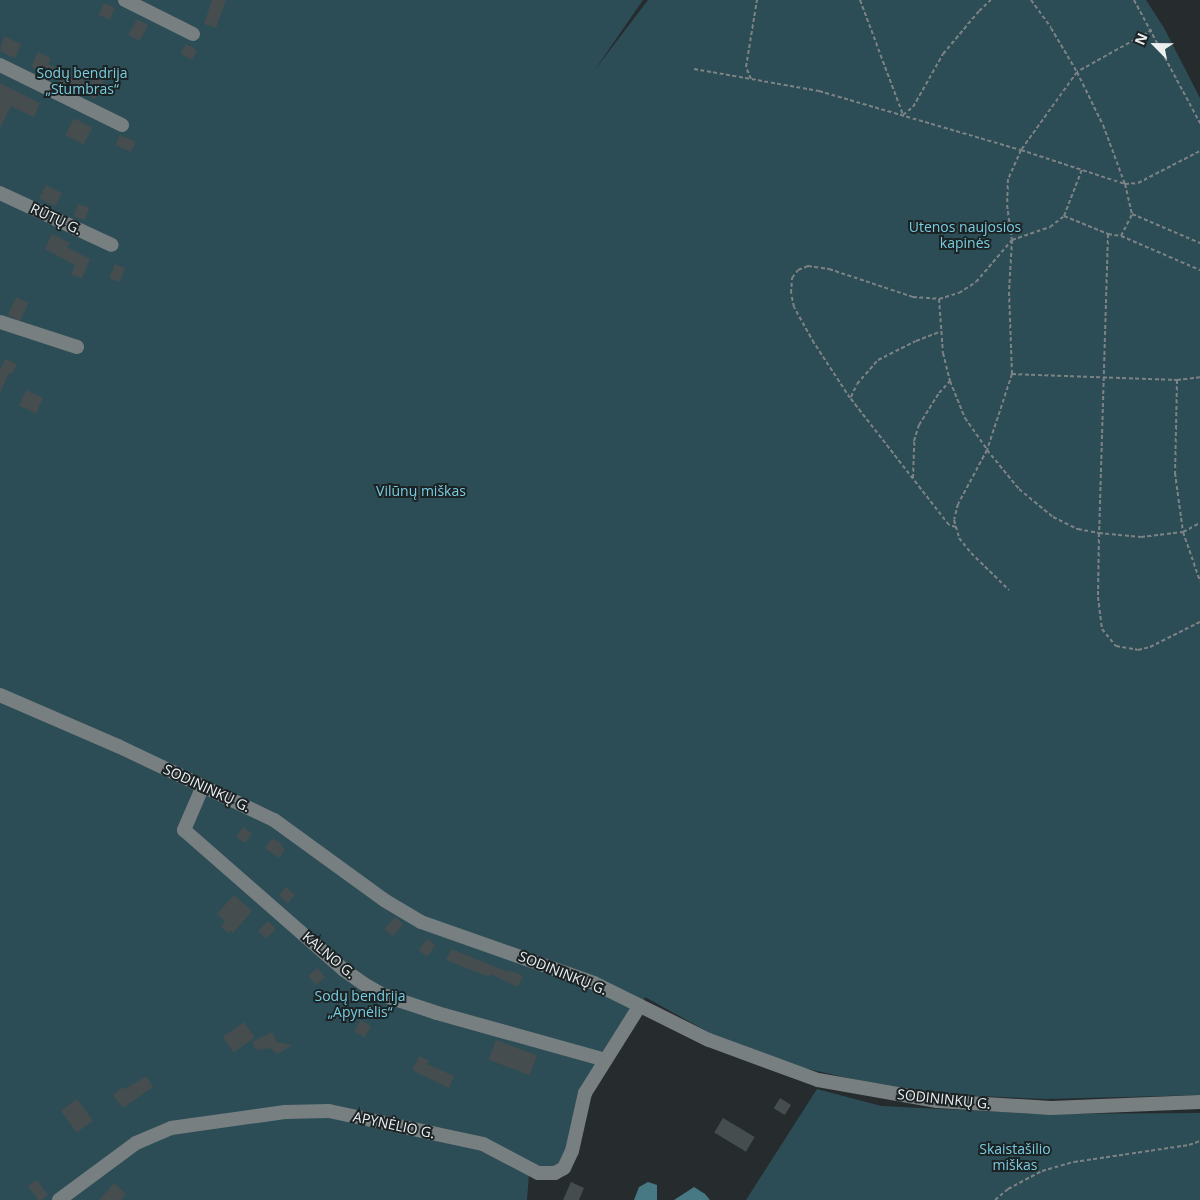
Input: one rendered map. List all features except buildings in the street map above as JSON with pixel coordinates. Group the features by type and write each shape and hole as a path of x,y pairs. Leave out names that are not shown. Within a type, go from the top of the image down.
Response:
{"street":[{"path":"125,0 193,34"},
{"path":"0,64 122,125"},
{"name":"RŪTŲ G.","path":"0,193 112,245"},
{"path":"0,322 77,347"},
{"name":"SODININKŲ G.","path":"0,696 118,746 274,820 384,900 421,922 594,983 638,1007 709,1040 818,1080 937,1101 1051,1108 1200,1102"},
{"name":"KALNO G.","path":"203,786 184,830 344,970 364,984 383,995 437,1013 605,1060"},
{"name":"APYNĖLIO G.","path":"59,1200 136,1143 171,1128 286,1112 329,1111 483,1144 538,1173 555,1173 564,1168 572,1151 586,1093 638,1007"}],"path":[{"path":"751,79 746,66 756,0"},
{"path":"860,0 903,115"},
{"path":"903,115 913,107 943,54 979,11 992,0"},
{"path":"1031,0 1051,28 1077,72 1103,125 1125,184 1132,214 1121,236"},
{"path":"1134,0 1152,30 1200,123"},
{"path":"1009,590 971,553 959,538 954,520 958,504 987,450 1012,374 1009,292 1012,240 1007,205 1008,179 1021,150 1077,72 1152,30"},
{"path":"694,69 818,91 1021,150 1125,184 1138,183 1200,151"},
{"path":"956,528 949,525 850,398 814,343 794,307 791,293 792,278 798,270 808,266 829,269 913,297 938,299 959,293 976,282 1012,240 1050,227 1064,216 1082,170"},
{"path":"1132,214 1200,243"},
{"path":"1064,216 1108,234 1121,236 1200,270"},
{"path":"1108,234 1106,376 1098,597 1102,629 1116,646 1138,650 1150,647 1200,622"},
{"path":"938,299 940,332 950,381 965,418 987,450 1019,489 1053,517 1078,529 1099,533 1141,537 1183,532 1200,523"},
{"path":"850,398 857,384 878,360 916,340 940,332"},
{"path":"1012,374 1177,380 1200,377"},
{"path":"1177,380 1175,473 1183,532 1200,581"},
{"path":"913,479 914,441 919,426 939,393 950,381"},
{"path":"996,1200 1008,1189 1042,1171 1074,1162 1190,1145 1200,1141"}],"green space":[{"name":"Vilūnų miškas","path":"0,0 643,0 594,71 648,0 1146,0 1164,28 1200,98 1200,1095 1046,1099 957,1095 888,1087 799,1067 719,1038 645,997 640,1011 591,1095 564,1173 529,1174 527,1200 0,1200"},
{"name":"Skaistašilio miškas","path":"817,1089 881,1106 1042,1114 1200,1113 1200,1200 746,1200"}],"shaded area":[{"path":"648,1182 657,1185 657,1200 634,1200 639,1187"},
{"path":"694,1187 705,1194 710,1200 674,1200"}],"park label":[{"name":"Sodų bendrija „Stumbras“","path":"82,82"},
{"name":"Utenos naujosios kapinės","path":"965,236"},
{"name":"Sodų bendrija „Apynėlis“","path":"360,1004"}]}
